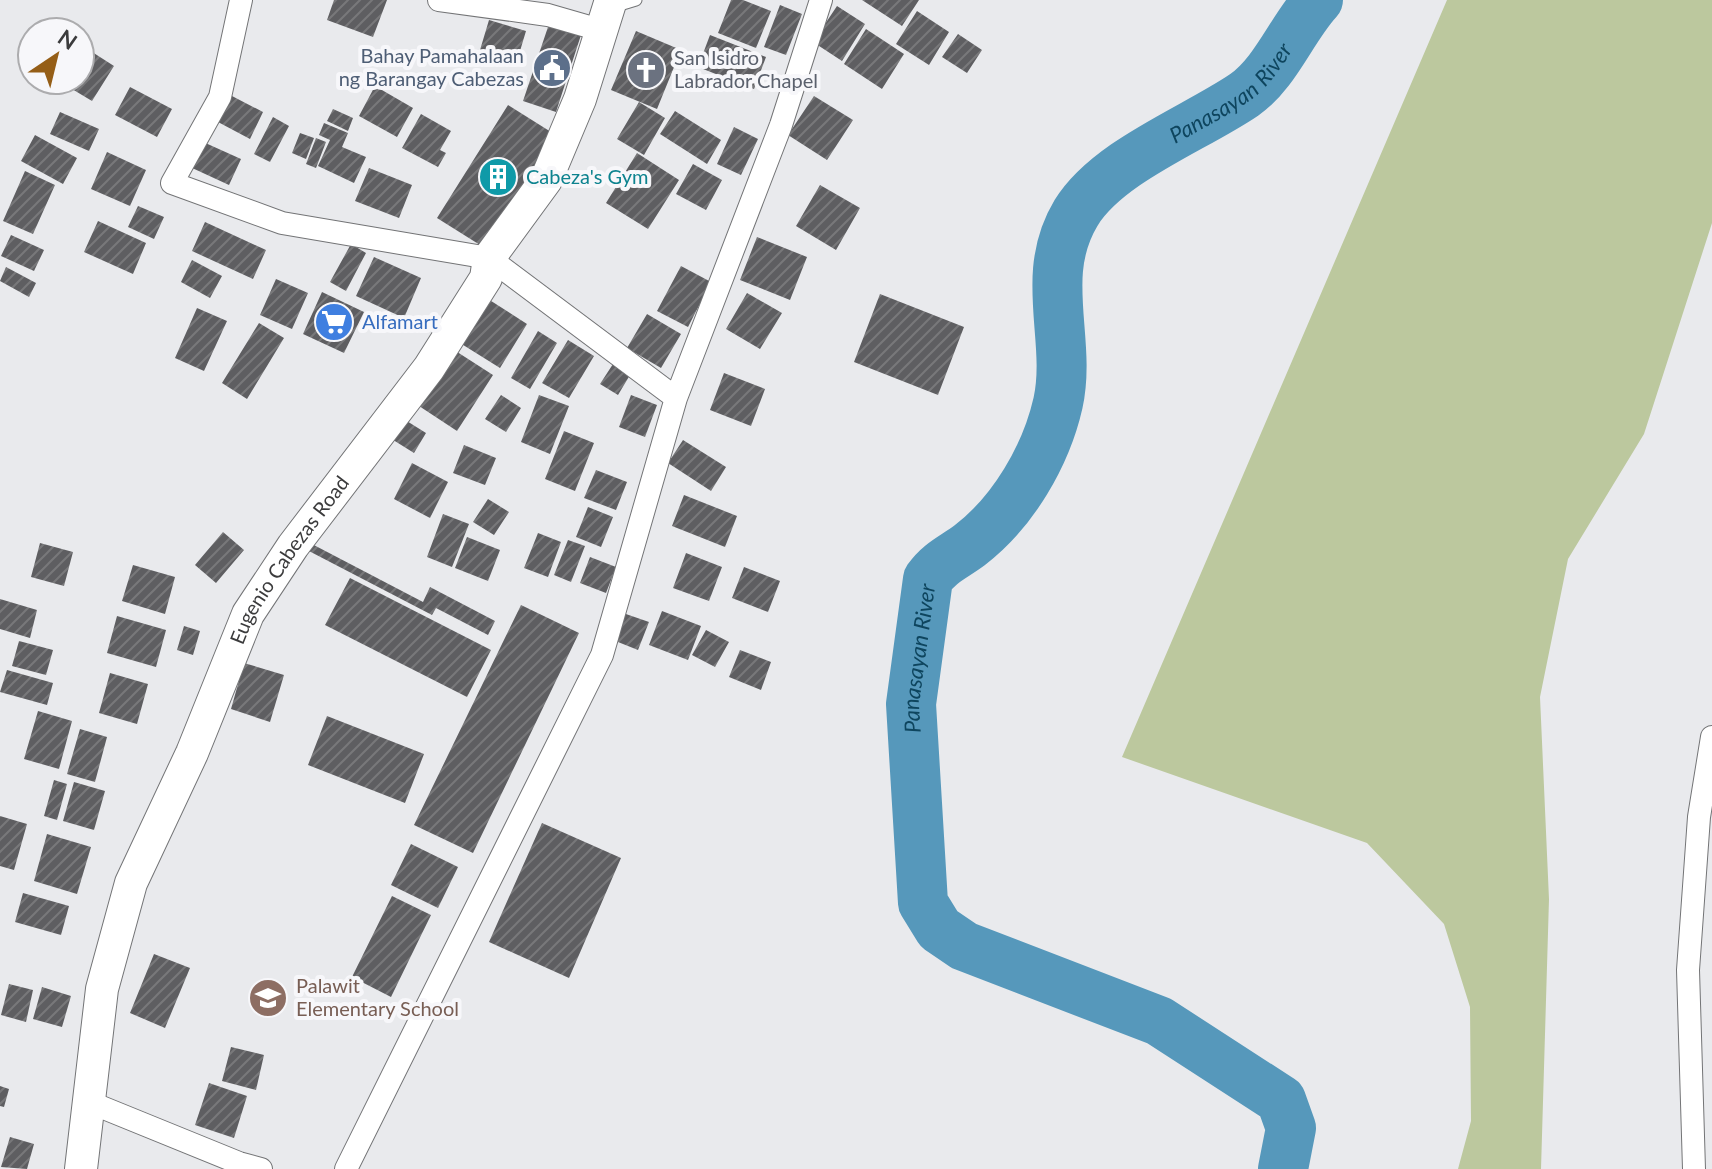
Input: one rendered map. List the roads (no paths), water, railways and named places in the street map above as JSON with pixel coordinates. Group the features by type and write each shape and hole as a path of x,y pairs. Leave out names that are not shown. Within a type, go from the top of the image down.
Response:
{"street":[{"path":"241,0 220,97 172,183 282,223 489,258 676,398"},
{"path":"439,0 548,15 613,10"},
{"path":"346,1169 602,655 676,398 781,125 821,0"},
{"name":"Eugenio Cabezas Road","path":"81,1169 102,989 131,883 192,753 248,614 293,546 429,368 486,278 489,258 546,180 613,10"},
{"path":"1694,1169 1688,970 1699,817 1712,737"},
{"path":"89,1102 238,1166 261,1169"},
{"path":"1694,1141 1712,1122"}],"waterway":[{"name":"Panasayan River","path":"1283,1169 1291,1128 1281,1100 1159,1021 964,946 939,929 923,903 911,704 928,579 937,568 986,532 1014,500 1036,463 1053,423 1061,379 1057,284 1059,260 1076,213 1090,194 1130,162 1224,108 1255,86 1275,63 1318,0"}],"place":[{"name":"Bahay Pamahalaan ng Barangay Cabezas","path":"552,68"},
{"name":"San Isidro Labrador Chapel","path":"646,70"},
{"name":"Cabeza's Gym","path":"498,177"},
{"name":"Alfamart","path":"334,322"},
{"name":"Palawit Elementary School","path":"268,998"}]}
